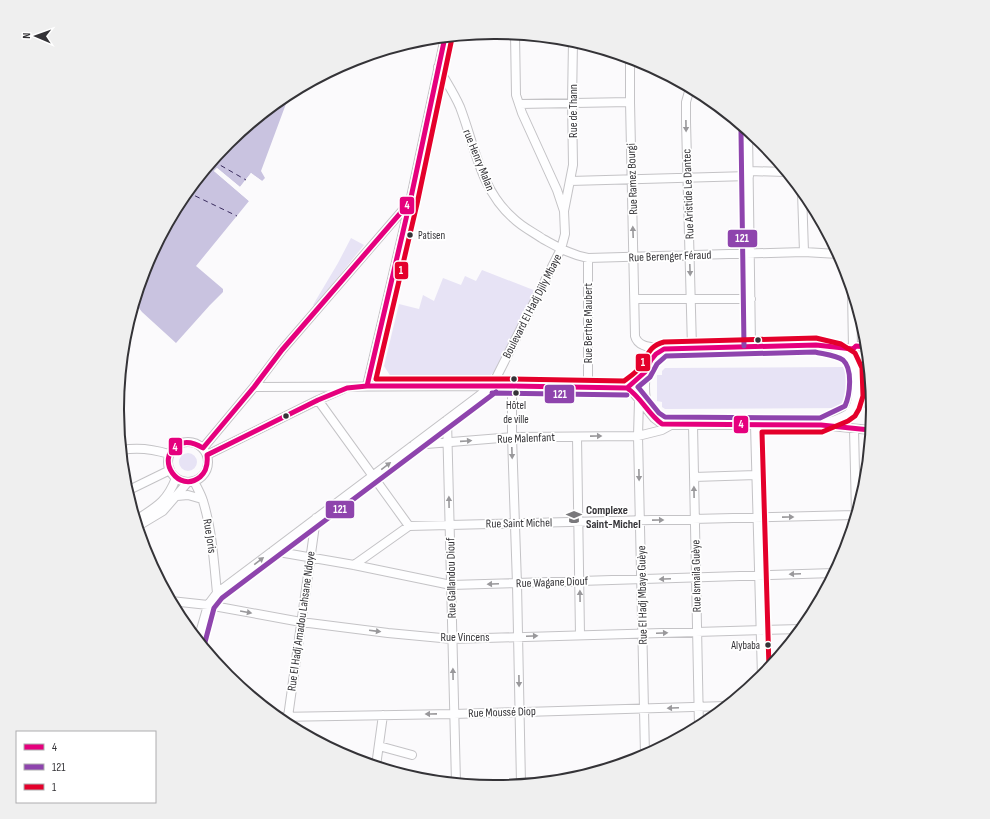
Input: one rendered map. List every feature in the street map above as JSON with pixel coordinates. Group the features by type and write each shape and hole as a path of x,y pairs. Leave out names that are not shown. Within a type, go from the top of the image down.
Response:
{"street":[{"name":"Boulevard El Hadj Djily Mbaye","path":"208,605 217,593 492,386 561,249 565,234 564,211 557,190 516,95 515,40"},
{"path":"366,386 410,202 444,43"},
{"name":"Rue de Thann","path":"564,211 573,166 573,47"},
{"name":"Rue Ramez Bourgi","path":"630,65 635,336 637,342 641,345 664,349"},
{"name":"rue Henry Malan","path":"438,67 459,107 489,189 500,205 525,228 574,256"},
{"name":"Rue Aristide Le Dantec","path":"688,94 686,102 687,177 692,348"},
{"path":"519,104 630,102"},
{"path":"748,140 751,346"},
{"path":"570,180 687,177 780,172"},
{"path":"205,451 282,350 410,202"},
{"path":"802,203 804,252"},
{"name":"Rue Berenger Féraud","path":"574,256 588,258 804,252 830,254"},
{"name":"Rue Berthe Maubert","path":"588,258 588,388"},
{"path":"635,299 751,299"},
{"path":"852,312 853,349"},
{"path":"627,388 645,372 656,354 664,349 816,345 853,349 856,346 860,346"},
{"path":"816,345 845,353 853,363 856,374 856,396 851,411 821,425"},
{"path":"645,372 645,398 650,412"},
{"path":"254,387 346,388 366,386 512,386 627,388 658,422 671,426 821,425 865,430"},
{"path":"512,386 521,779"},
{"path":"205,451 346,388"},
{"path":"318,400 409,526 354,565"},
{"name":"Rue El Hadj Mbaye Guèye","path":"639,400 638,436 645,748"},
{"name":"Rue Gallandou Diouf","path":"447,420 456,778"},
{"name":"Rue Ismaila Guèye","path":"693,425 699,719"},
{"path":"755,425 762,666"},
{"name":"Rue Malenfant","path":"413,445 512,438 638,436 662,430 671,426"},
{"path":"854,429 856,493"},
{"path":"577,437 580,635"},
{"path":"142,523 163,511 191,482 200,478 205,473 208,462 205,451 194,442 184,442 176,446 168,459 170,470 176,478 191,482"},
{"path":"127,450 147,448 170,454"},
{"path":"133,488 170,470"},
{"path":"694,477 756,475"},
{"path":"140,517 157,506 165,498 171,491 176,478"},
{"name":"Rue Joris","path":"191,482 202,499 206,513 215,565 217,593"},
{"path":"177,496 188,495 202,499"},
{"name":"Rue Saint Michel","path":"409,526 758,518 850,514"},
{"name":"Rue El Hadj Amadou Lahsane Ndoye","path":"287,717 316,518"},
{"name":"Rue Wagane Diouf","path":"273,551 354,565 451,586 827,573"},
{"name":"Rue Vincens","path":"178,602 208,605 301,622 452,639 794,628"},
{"path":"200,633 208,605"},
{"name":"Rue Moussé Diop","path":"292,720 383,715 717,706"},
{"path":"377,760 383,715"},
{"path":"379,746 412,755"}],"shaded area":[{"path":"286,103 261,171 265,178 262,181 251,173 240,187 217,168 214,171 249,201 196,266 223,289 223,292 176,343 139,308 153,268 174,224 187,204 216,165 251,131"},
{"path":"351,238 364,245 315,306 313,305 338,263"},
{"path":"482,270 536,291 498,369 488,377 391,377 384,366 399,304 419,309 423,295 434,301 443,278 461,285 465,276 476,281"},
{"path":"862,362 862,362 866,408 862,408"},
{"path":"846,367 850,370 850,402 845,408 665,409 662,407 662,402 657,401 657,375 662,375 662,371 665,368"},
{"path":"184,453 192,453 197,458 195,469 192,471 184,471 179,466 179,458"}],"pier":[{"path":"217,168 240,187 251,173 262,181 261,183 251,176 242,189 240,189 217,171 251,200 249,201 214,171"}],"ferry route":[{"path":"217,164 246,180"},
{"path":"193,195 237,216"}],"transit line":[{"name":"1","path":"451,42 417,204 376,379 624,381 638,370 651,349 664,342 816,338 841,344 855,353 862,368 863,396 855,416 848,421 822,432 762,432 769,659"},
{"name":"4","path":"444,43 410,202 282,350 254,387 203,448 187,442 180,443 171,451 168,459 172,473 184,481 192,481 200,477 206,470 207,455 318,400 347,388 367,386 627,388"},
{"name":"121","path":"741,133 744,346"},
{"name":"4","path":"367,386 409,206"},
{"name":"4","path":"627,388 645,372 656,354 664,349 816,345 853,349 856,346 860,346"},
{"name":"121","path":"815,352 843,360 848,369 850,382 845,406 820,418 665,417 659,413 638,387 650,377 657,364 666,356 815,352"},
{"name":"4","path":"627,388 662,424 821,425 865,430"},
{"name":"121","path":"205,641 214,608 222,598 496,392"},
{"name":"121","path":"492,393 627,395"}],"place":[{"name":"Patisen","path":"410,235"},
{"name":"Hôtel de ville","path":"516,393"},
{"name":"Complexe Saint-Michel","path":"574,517"},
{"name":"Alybaba","path":"768,645"}]}
